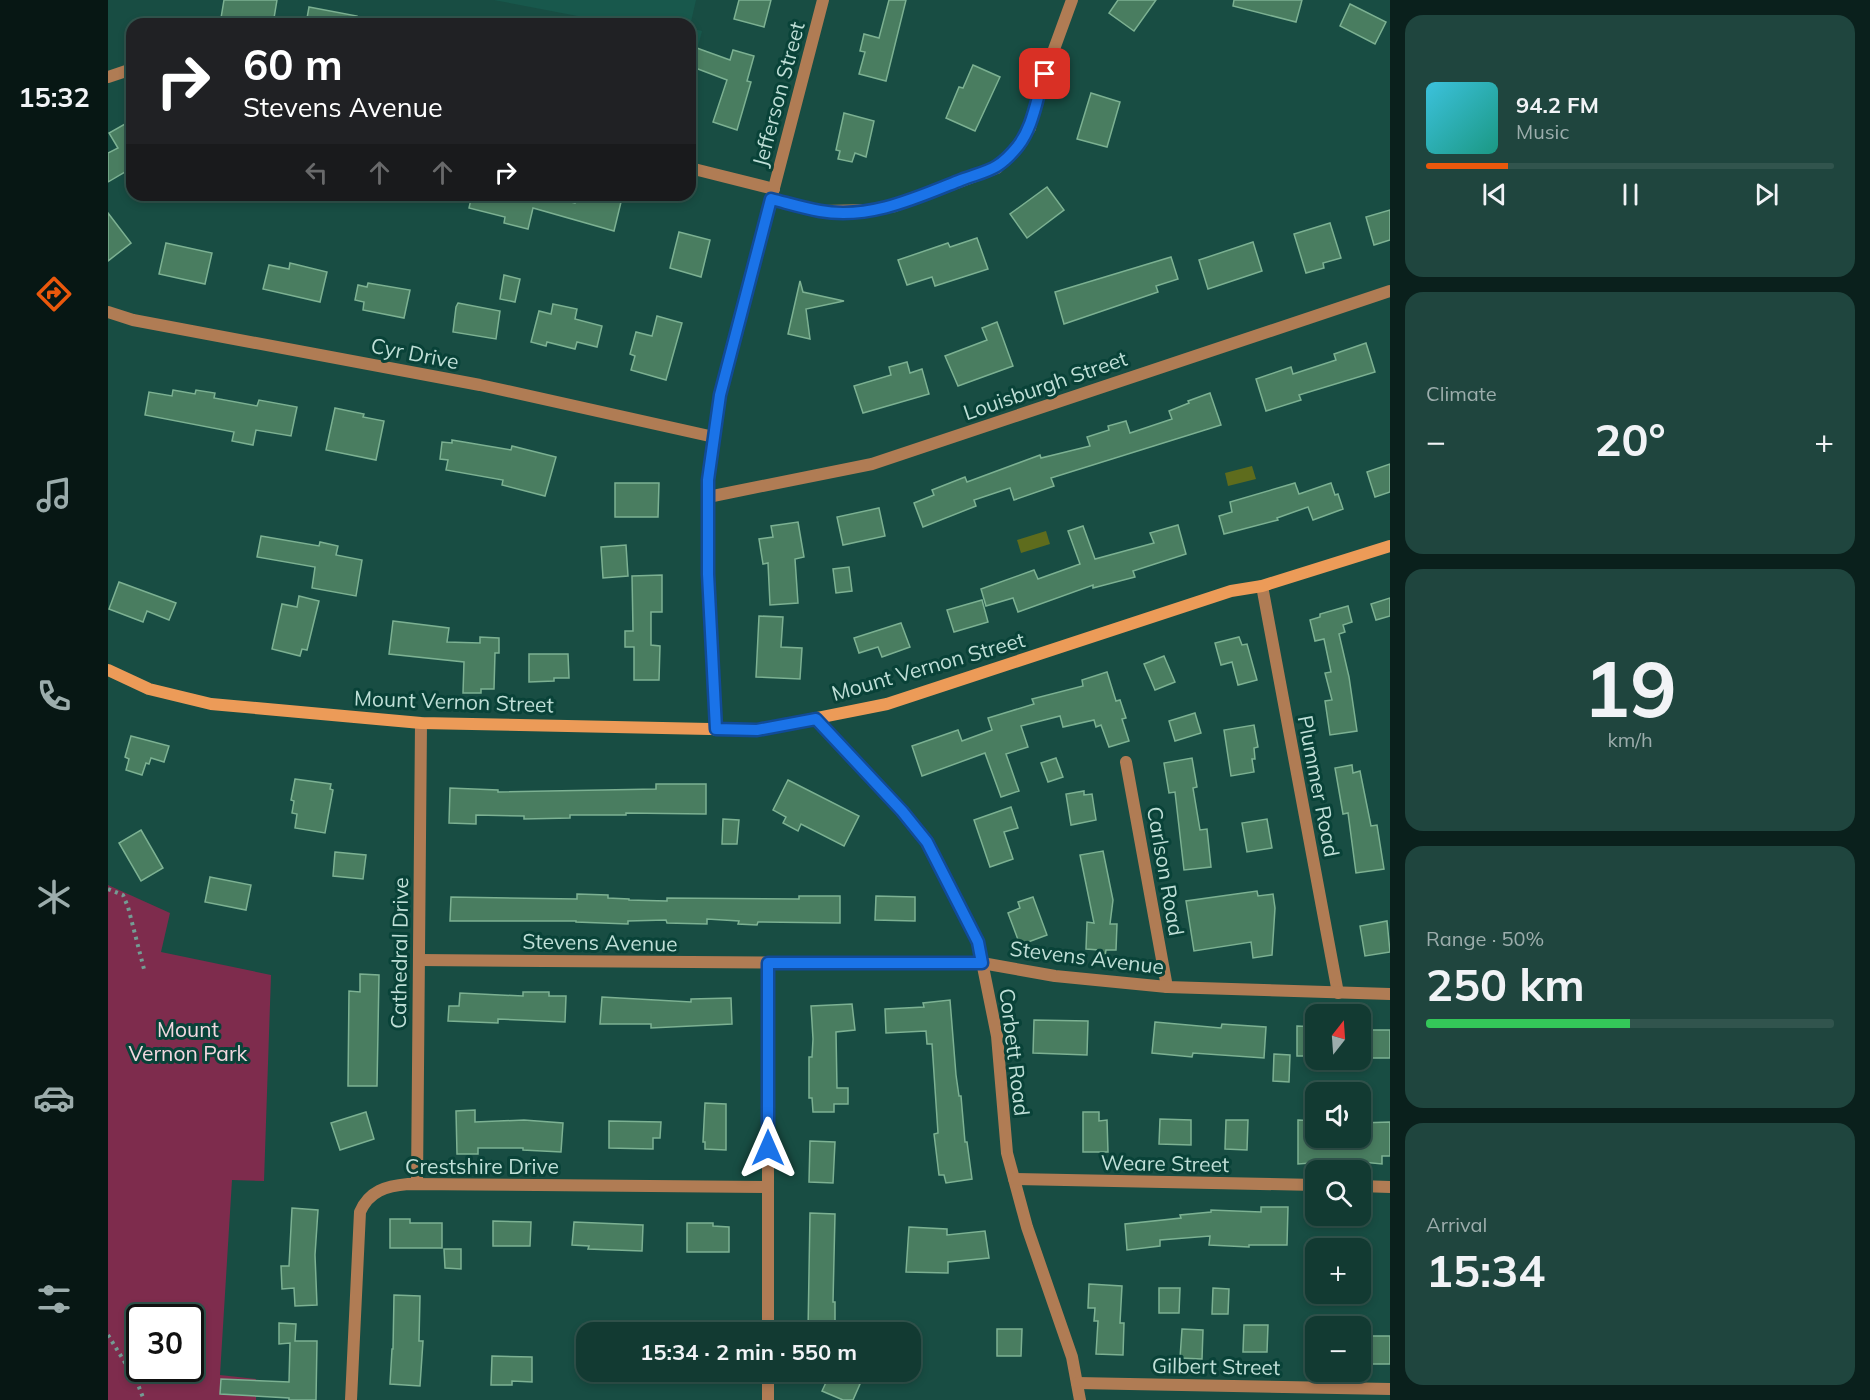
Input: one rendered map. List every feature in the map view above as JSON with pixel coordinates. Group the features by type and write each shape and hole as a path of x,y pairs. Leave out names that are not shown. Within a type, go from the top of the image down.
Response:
{"main road":[{"name":"Mount Vernon Street","path":"108,670 149,689 211,705 421,723 606,725 757,730 886,704 1230,591 1262,586 1390,546"}],"street":[{"name":"Jefferson Street","path":"716,729 708,574 708,480 720,395 823,0"},
{"path":"696,170 822,211 873,210 895,206 997,168 1030,128 1038,93 1072,0"},
{"path":"108,76 126,71"},
{"name":"Louisburgh Street","path":"708,497 872,464 1390,291"},
{"name":"Cyr Drive","path":"108,312 133,320 480,385 714,437"},
{"name":"Plummer Road","path":"1262,586 1338,993"},
{"name":"Corbett Road","path":"816,719 902,811 927,842 978,942 997,1036 1007,1153 1027,1227 1072,1357 1080,1400"},
{"name":"Cathedral Drive","path":"417,1184 421,723"},
{"name":"Carlson Road","path":"1126,762 1167,987"},
{"name":"Stevens Avenue","path":"419,960 982,963 1055,976 1167,987 1390,994"},
{"path":"768,963 768,1322"},
{"name":"Weare Street","path":"1014,1179 1305,1185"},
{"name":"Crestshire Drive","path":"351,1400 360,1212 365,1201 373,1192 394,1185 417,1184 768,1187"},
{"path":"1371,1186 1390,1187"},
{"path":"768,1382 768,1400"},
{"name":"Gilbert Street","path":"1077,1383 1390,1389"}],"path":[{"path":"108,889 123,895 145,973"},
{"path":"108,1335 137,1382 144,1400"}],"shaded area":[{"path":"494,0 696,0 692,18 588,18"},
{"path":"696,30 702,31 696,50"},
{"path":"1252,466 1256,479 1228,486 1225,473"},
{"path":"1046,531 1050,544 1021,553 1017,540"}],"green space":[{"name":"Mount Vernon Park","path":"108,885 170,913 161,952 271,975 264,1181 232,1180 220,1375 256,1379 256,1400 108,1400"}],"building":[{"path":"224,0 277,0 274,18 221,18"},
{"path":"739,0 771,0 764,27 734,19"},
{"path":"889,0 906,0 886,81 859,74 865,52 860,51 864,34 879,38"},
{"path":"1118,0 1156,0 1134,31 1109,13"},
{"path":"1234,0 1302,0 1296,22 1233,6"},
{"path":"1350,4 1386,22 1375,44 1340,26"},
{"path":"309,7 357,16 357,18 307,18"},
{"path":"696,48 730,60 733,50 754,56 747,81 751,82 737,130 713,122 727,80 696,68"},
{"path":"973,65 1000,77 975,131 946,118 959,87 963,88"},
{"path":"1091,93 1120,102 1107,147 1077,139"},
{"path":"844,113 874,121 866,157 855,153 852,162 838,159 840,151 836,150"},
{"path":"126,123 126,171 108,182 108,153 118,148 109,133"},
{"path":"1047,187 1064,210 1027,238 1010,214"},
{"path":"471,201 621,202 614,231 533,208 528,229 504,223 505,217 469,208"},
{"path":"1390,210 1390,240 1374,245 1366,217"},
{"path":"108,213 131,243 108,261"},
{"path":"1330,223 1341,258 1323,263 1324,268 1306,273 1294,234"},
{"path":"679,232 710,240 701,277 670,268"},
{"path":"977,238 988,269 935,286 932,277 907,285 898,260 948,243 950,247"},
{"path":"1253,242 1262,271 1208,289 1199,260"},
{"path":"166,243 212,253 205,284 159,274"},
{"path":"1171,257 1178,279 1156,286 1158,292 1064,324 1055,292"},
{"path":"290,263 327,272 320,302 263,289 269,265 289,269"},
{"path":"504,275 520,279 515,302 500,299"},
{"path":"800,281 803,292 844,301 806,309 810,339 788,334"},
{"path":"368,283 410,290 404,318 363,310 364,302 355,300 358,285 367,287"},
{"path":"458,303 500,311 496,339 453,332"},
{"path":"553,304 577,309 575,319 602,326 597,347 577,342 575,349 547,342 546,346 531,342 539,311 551,314"},
{"path":"657,316 682,323 666,380 631,370 635,356 630,354 636,332 652,336"},
{"path":"997,322 1013,366 958,386 945,356 987,340 982,328"},
{"path":"1366,343 1375,372 1299,395 1301,400 1266,411 1256,379 1291,367 1293,374 1336,360 1334,354"},
{"path":"907,362 910,373 922,369 929,394 863,413 854,386 891,375 889,367"},
{"path":"173,390 195,394 196,390 215,393 214,398 257,406 259,400 297,407 291,436 256,430 253,445 232,441 234,432 145,415 149,392 172,396"},
{"path":"1210,393 1221,425 1051,478 1054,486 1014,500 1010,488 974,500 976,506 923,527 914,503 934,495 932,490 965,477 967,482 1040,455 1041,458 1090,446 1087,437 1109,430 1108,426 1126,421 1130,433 1172,419 1169,411"},
{"path":"335,408 384,421 376,460 326,450"},
{"path":"452,440 511,450 512,446 556,457 545,496 502,485 503,480 446,470 448,460 440,459 442,442 452,443"},
{"path":"1390,464 1390,492 1375,497 1367,472"},
{"path":"615,483 659,483 658,517 615,517"},
{"path":"1295,483 1299,494 1331,483 1343,509 1313,520 1308,507 1277,518 1278,520 1224,534 1219,516 1232,512 1230,502"},
{"path":"879,508 885,536 843,545 837,517"},
{"path":"798,522 804,557 795,559 798,603 770,605 768,563 763,564 759,539 773,537 771,526"},
{"path":"1178,525 1186,554 1133,571 1135,577 1093,588 1093,585 1018,612 1013,598 986,606 981,589 1034,570 1038,579 1080,564 1068,531 1083,526 1095,559 1154,543 1150,533"},
{"path":"261,536 319,546 320,542 338,546 336,555 362,560 356,596 312,588 315,567 257,557"},
{"path":"626,545 628,576 603,578 601,547"},
{"path":"849,567 852,591 836,593 833,569"},
{"path":"662,575 662,612 651,612 651,645 660,646 659,680 634,680 634,647 625,647 625,631 633,631 632,576"},
{"path":"119,582 176,603 169,620 147,611 143,622 109,609"},
{"path":"299,596 319,601 307,650 302,649 300,656 272,649 282,604 297,607"},
{"path":"1390,598 1390,616 1376,620 1371,604"},
{"path":"982,600 988,622 954,632 947,610"},
{"path":"1348,606 1352,622 1343,625 1345,632 1339,634 1349,677 1357,731 1330,735 1325,701 1332,700 1325,673 1331,672 1324,639 1315,641 1310,620 1320,617 1320,614"},
{"path":"759,616 783,617 781,647 802,648 800,679 756,677"},
{"path":"393,621 449,628 447,642 480,643 480,637 499,638 499,653 495,653 494,689 481,689 481,693 463,693 464,662 389,654"},
{"path":"901,623 910,647 882,657 878,647 859,653 854,638"},
{"path":"1239,637 1242,645 1247,644 1257,680 1238,685 1232,662 1221,665 1215,643"},
{"path":"529,654 568,654 569,678 529,682"},
{"path":"1164,656 1175,682 1155,690 1144,664"},
{"path":"1107,672 1116,701 1120,700 1126,718 1122,719 1129,741 1109,747 1101,725 1096,727 1094,720 1063,727 1060,716 1021,726 1028,747 1006,754 1019,791 1001,797 985,753 922,776 912,746 958,730 962,741 992,730 988,718 1034,704 1032,699 1083,686 1082,680"},
{"path":"1195,713 1201,733 1175,741 1169,721"},
{"path":"1254,725 1258,747 1254,748 1255,759 1252,759 1254,772 1231,776 1224,730"},
{"path":"131,736 169,746 164,762 151,758 149,764 146,763 142,775 126,770 129,759 125,757"},
{"path":"1056,758 1063,777 1048,782 1041,763"},
{"path":"1192,758 1197,787 1193,788 1200,830 1207,829 1211,867 1184,870 1175,792 1169,793 1164,763"},
{"path":"1352,765 1353,773 1360,771 1371,826 1377,825 1384,869 1356,873 1348,813 1343,814 1335,768"},
{"path":"295,779 331,784 330,789 333,790 325,833 295,828 297,814 292,813 294,801 291,800"},
{"path":"788,780 859,816 844,846 801,824 798,831 783,823 786,817 773,810"},
{"path":"656,784 706,784 706,814 626,813 626,815 570,815 570,818 524,819 524,816 476,815 476,824 449,823 450,788 498,790 498,792 656,789"},
{"path":"1084,791 1084,795 1092,794 1096,820 1071,825 1066,794"},
{"path":"1011,807 1018,828 1004,832 1013,859 990,867 974,820"},
{"path":"723,819 739,820 737,844 722,844"},
{"path":"1267,819 1272,848 1247,852 1242,823"},
{"path":"141,830 163,868 141,881 119,843"},
{"path":"1103,851 1113,900 1110,924 1117,924 1116,950 1106,950 1102,964 1099,950 1086,949 1087,922 1094,923 1080,855"},
{"path":"335,852 366,855 363,879 333,876"},
{"path":"210,877 251,885 246,910 205,902"},
{"path":"1257,891 1258,896 1273,894 1275,908 1272,955 1253,958 1251,942 1194,951 1186,901"},
{"path":"577,894 608,895 608,898 629,900 667,901 667,898 799,899 799,896 840,896 840,923 758,922 757,925 738,924 739,921 707,919 707,924 667,923 666,920 628,921 628,924 576,921 450,921 451,897 577,899"},
{"path":"876,896 915,897 915,921 875,920"},
{"path":"1033,897 1047,935 1020,945 1008,913 1020,908 1018,902"},
{"path":"1387,921 1390,952 1365,956 1360,926"},
{"path":"360,974 379,975 377,1086 348,1086 349,991 360,992"},
{"path":"523,992 549,992 549,996 566,996 565,1022 498,1019 498,1023 448,1021 449,1006 459,1006 460,993 523,996"},
{"path":"602,997 691,1002 691,999 731,998 732,1024 651,1028 651,1024 600,1024"},
{"path":"950,1000 956,1075 972,1179 946,1183 944,1175 939,1175 934,1134 938,1133 932,1044 927,1044 926,1031 886,1033 885,1009 924,1007 923,1003"},
{"path":"852,1004 855,1030 836,1032 837,1088 848,1088 848,1104 834,1104 834,1112 813,1112 812,1098 809,1098 809,1057 812,1057 813,1039 811,1006"},
{"path":"1034,1020 1088,1021 1087,1055 1033,1053"},
{"path":"1155,1022 1221,1028 1222,1024 1266,1027 1264,1058 1193,1053 1192,1057 1152,1053"},
{"path":"1297,1026 1305,1026 1305,1056 1297,1056"},
{"path":"1372,1030 1390,1030 1390,1058 1371,1058"},
{"path":"1274,1054 1290,1055 1289,1082 1273,1081"},
{"path":"705,1103 726,1104 726,1150 705,1149 705,1142 703,1142"},
{"path":"475,1110 475,1122 524,1120 563,1123 561,1152 523,1150 523,1148 478,1148 478,1154 457,1154 456,1111"},
{"path":"366,1112 374,1139 340,1150 331,1123"},
{"path":"1083,1112 1099,1112 1099,1121 1107,1120 1108,1152 1083,1152"},
{"path":"1160,1119 1191,1120 1191,1145 1159,1144"},
{"path":"1226,1120 1248,1120 1247,1150 1225,1149"},
{"path":"1298,1120 1305,1120 1305,1148 1371,1148 1371,1123 1390,1122 1390,1156 1382,1156 1382,1164 1371,1163 1371,1160 1305,1160 1305,1163 1298,1164"},
{"path":"609,1121 661,1122 660,1138 653,1138 653,1149 609,1148"},
{"path":"810,1141 835,1142 833,1183 809,1182"},
{"path":"1261,1207 1288,1207 1287,1245 1249,1245 1249,1247 1209,1245 1210,1236 1160,1240 1160,1246 1127,1250 1125,1224 1181,1218 1180,1215 1211,1212 1211,1210 1261,1212"},
{"path":"292,1208 318,1210 315,1255 317,1305 295,1306 294,1288 282,1289 281,1266 289,1266"},
{"path":"810,1213 835,1214 833,1302 835,1302 835,1322 808,1322"},
{"path":"390,1219 410,1219 410,1223 442,1223 442,1248 390,1248"},
{"path":"493,1221 531,1222 530,1246 493,1246"},
{"path":"574,1222 643,1225 642,1251 588,1249 589,1246 572,1245"},
{"path":"687,1223 713,1223 713,1226 729,1227 729,1252 687,1252"},
{"path":"909,1227 947,1229 947,1235 985,1231 989,1258 948,1262 948,1273 906,1272"},
{"path":"444,1249 461,1249 461,1269 445,1268"},
{"path":"1089,1284 1122,1286 1120,1323 1124,1323 1123,1355 1096,1354 1098,1321 1094,1321 1095,1308 1088,1308"},
{"path":"1159,1288 1180,1288 1179,1313 1159,1313"},
{"path":"1213,1288 1229,1289 1228,1314 1212,1314"},
{"path":"394,1295 420,1296 419,1341 423,1341 420,1386 390,1384"},
{"path":"279,1323 296,1324 295,1341 317,1341 316,1400 220,1394 221,1379 289,1382 290,1343 279,1344"},
{"path":"1244,1325 1268,1325 1267,1352 1243,1352"},
{"path":"997,1329 1022,1329 1021,1356 997,1356"},
{"path":"1182,1329 1203,1330 1202,1359 1180,1358"},
{"path":"1371,1336 1390,1336 1390,1364 1371,1364"},
{"path":"492,1356 532,1357 532,1382 512,1381 512,1385 491,1385"},
{"path":"826,1382 860,1384 853,1400 843,1400 822,1391"}],"route":[{"path":"768,1148 768,963 982,963 978,942 927,842 902,811 816,719 757,730 716,729 708,574 708,480 720,395 771,199 822,211 873,210 895,206 997,168 1030,128 1045,74"}]}
